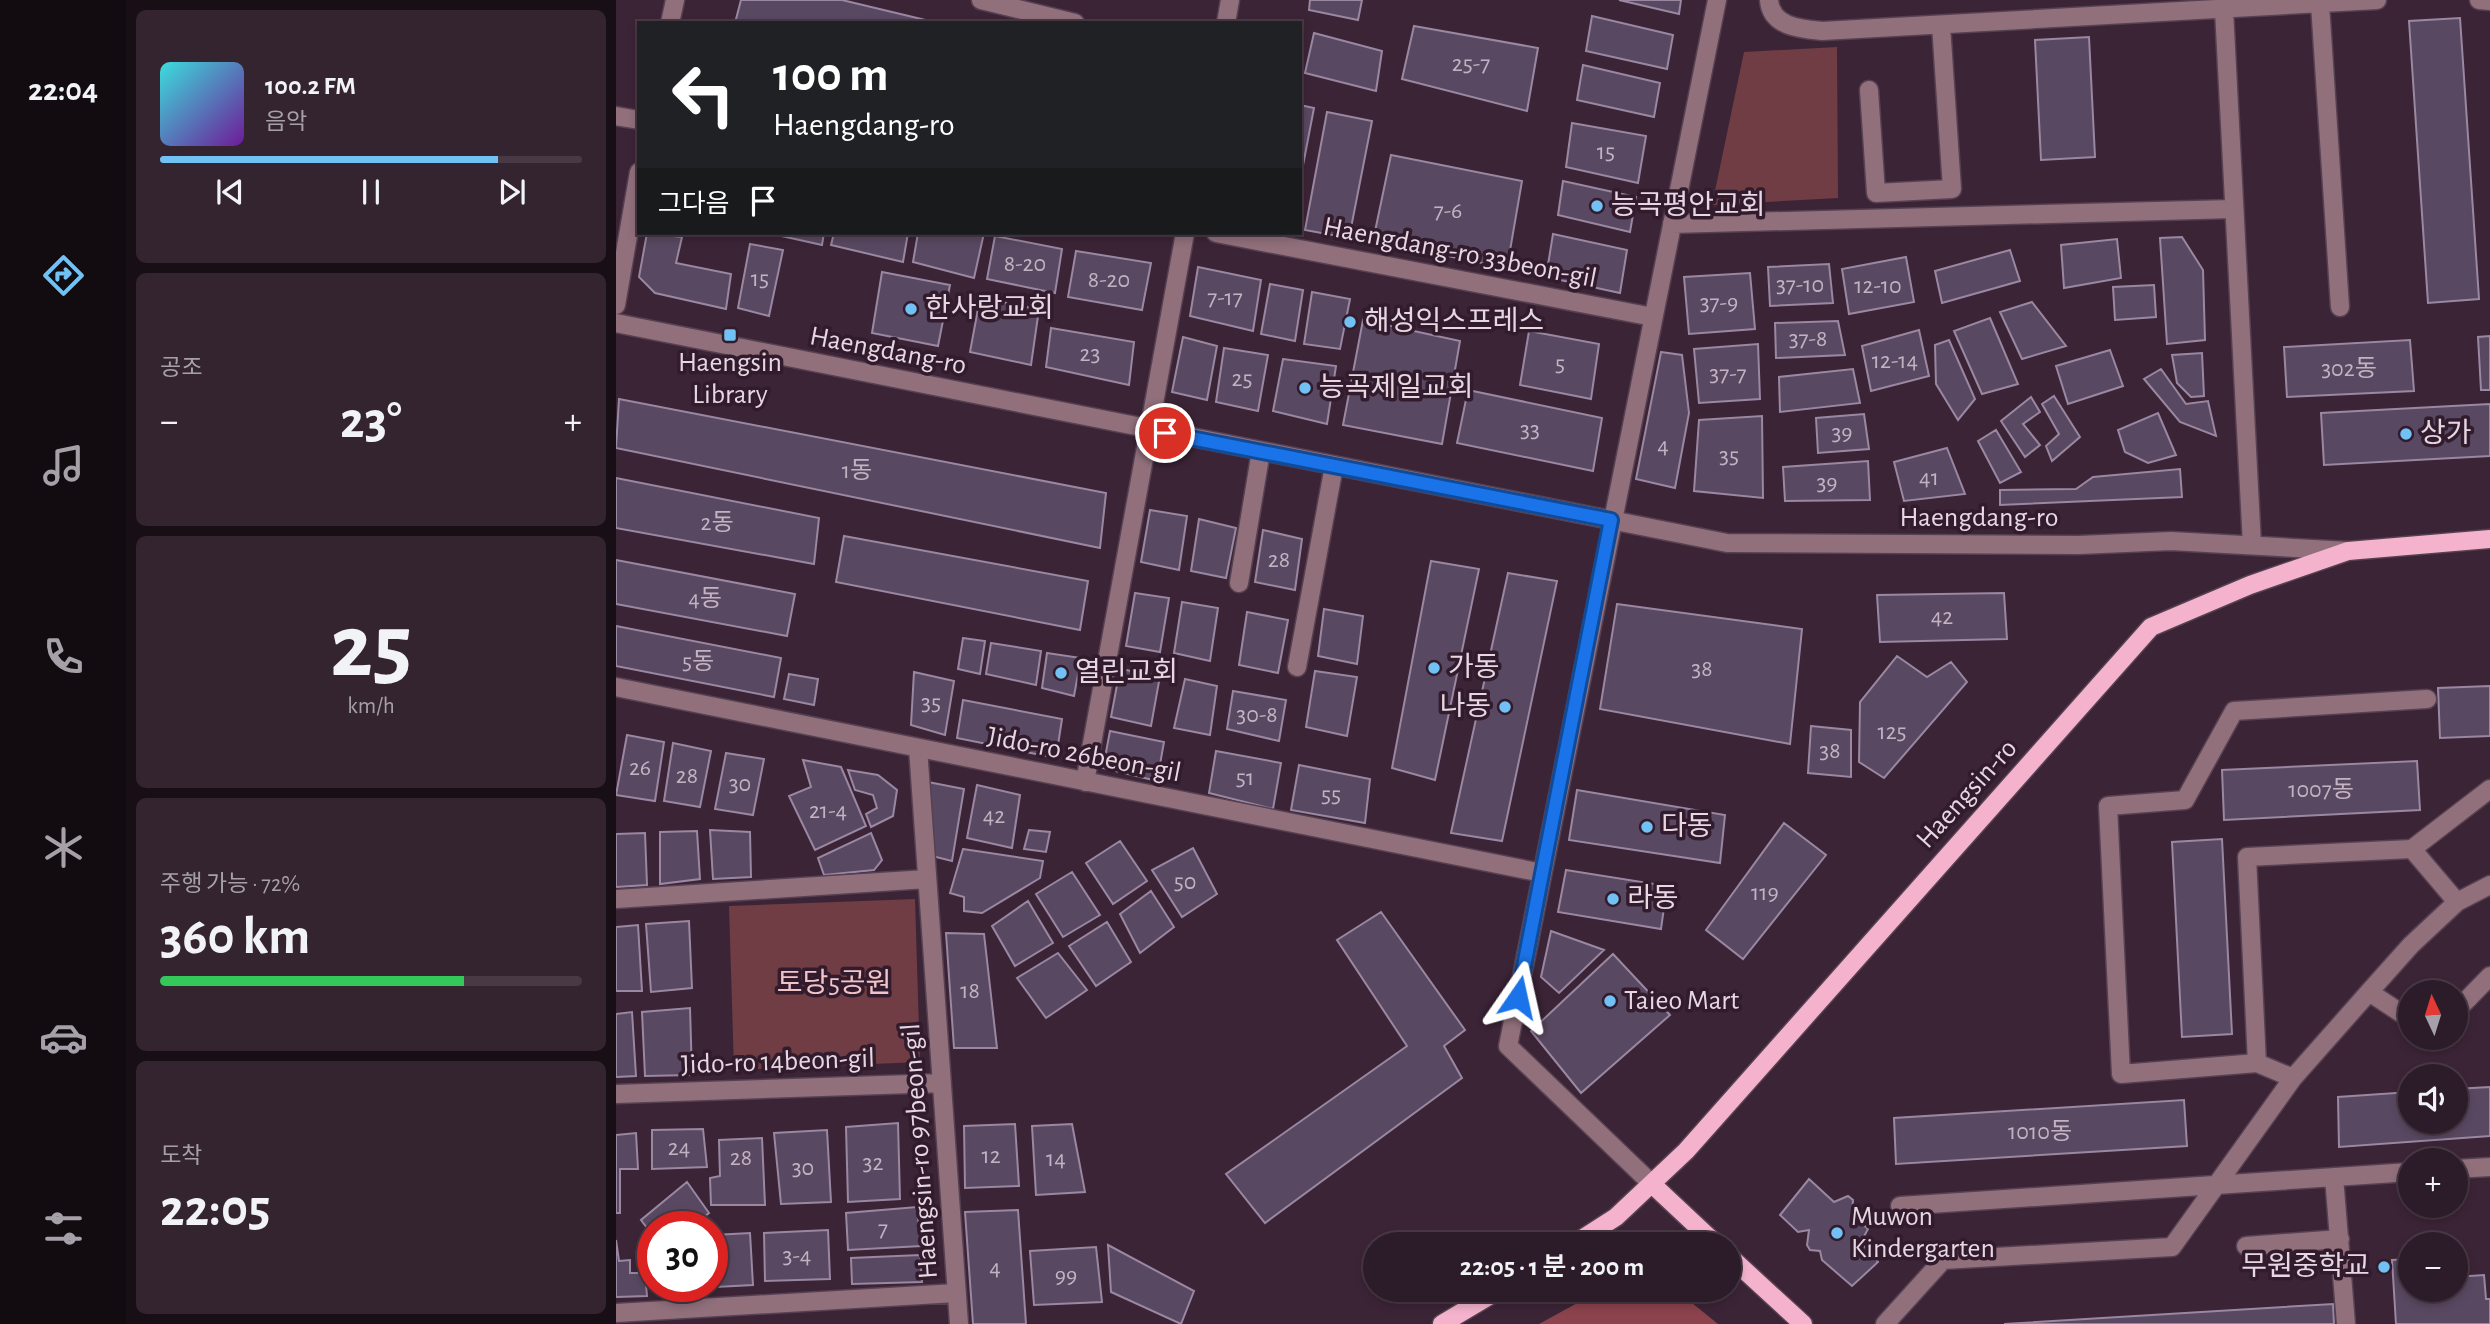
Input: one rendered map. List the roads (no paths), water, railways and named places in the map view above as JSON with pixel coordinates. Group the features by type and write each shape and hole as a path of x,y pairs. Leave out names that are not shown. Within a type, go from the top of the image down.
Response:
{"main road":[{"name":"Haengsin-ro","path":"1593,1232 1616,1217 1653,1185 2151,627 2250,585 2348,551 2490,539"},
{"path":"1653,1185 1703,1232"},
{"path":"1741,1267 1803,1324"},
{"path":"1442,1324 1479,1302"}],"street":[{"path":"671,21 676,0"},
{"path":"981,0 1040,7 1071,21"},
{"path":"1226,21 1230,0"},
{"path":"1653,1185 1508,1046 1717,0"},
{"path":"1769,0 1769,8 1788,27 1822,32 2213,7 2377,0"},
{"path":"2479,0 2490,1"},
{"path":"2320,4 2340,307"},
{"path":"2213,7 2232,209 2252,545"},
{"path":"1869,90 1877,193 1952,189 1941,25"},
{"path":"616,116 637,120"},
{"path":"616,305 637,184"},
{"path":"1672,224 2232,209"},
{"path":"1085,782 1185,235"},
{"name":"Haengdang-ro 33beon-gil","path":"1226,235 1653,317"},
{"name":"Haengdang-ro","path":"616,323 1727,543 2078,545 2171,541 2348,551"},
{"path":"1239,583 1261,452"},
{"path":"1297,667 1334,466"},
{"name":"Jido-ro 26beon-gil","path":"616,687 1542,873"},
{"path":"2293,1078 2257,1063 2120,1074 2108,806 2185,800 2234,711 2427,699"},
{"name":"Haengsin-ro 97beon-gil","path":"918,748 958,1324"},
{"path":"2257,1063 2247,856 2412,849 2490,789"},
{"path":"2412,849 2457,902"},
{"path":"616,899 928,879"},
{"path":"1885,1324 1943,1260 2172,1247 2293,1078 2411,945 2457,902 2490,885"},
{"path":"2468,999 2490,976"},
{"path":"2369,992 2398,1011"},
{"name":"Jido-ro 14beon-gil","path":"616,1094 942,1083"},
{"path":"2468,1168 2490,1167"},
{"path":"1900,1206 2398,1173"},
{"path":"2334,1177 2346,1324"},
{"path":"2246,1246 2340,1239"},
{"name":"Haengsin-ro 97beon-gil","path":"616,1313 956,1293"},
{"path":"1905,1304 1906,1324"}],"place":[{"name":"능곡평안교회","path":"1597,206"},
{"name":"한사랑교회","path":"911,309"},
{"name":"해성익스프레스","path":"1350,322"},
{"name":"Haengsin Library","path":"730,335"},
{"name":"능곡제일교회","path":"1305,388"},
{"name":"상가","path":"2406,434"},
{"name":"가동","path":"1434,668"},
{"name":"열린교회","path":"1061,673"},
{"name":"나동","path":"1505,707"},
{"name":"다동","path":"1647,827"},
{"name":"라동","path":"1613,899"},
{"name":"Taieo Mart","path":"1610,1001"},
{"name":"Muwon Kindergarten","path":"1837,1233"},
{"name":"무원중학교","path":"2384,1267"}],"park label":[{"name":"토당5공원","path":"834,984"}]}
